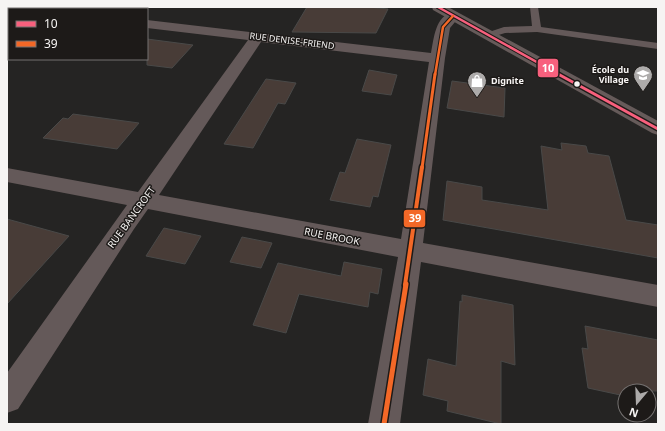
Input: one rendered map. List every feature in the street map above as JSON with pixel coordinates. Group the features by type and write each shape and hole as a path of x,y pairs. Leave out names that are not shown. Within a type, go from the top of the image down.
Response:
{"main road":[{"path":"444,10 658,129"}],"street":[{"path":"384,424 411,250 437,58 443,27 444,10"},
{"name":"RUE DENISE-FRIEND","path":"148,24 437,58"},
{"name":"RUE BANCROFT","path":"7,398 142,200 155,185 257,37"},
{"name":"RUE BROOK","path":"7,175 658,296"}],"lane":[{"path":"534,7 537,29"},
{"path":"489,35 504,30 537,29 658,46"}],"building":[{"path":"307,7 369,7 388,9 376,33 292,32"},
{"path":"148,39 193,45 172,68 147,65"},
{"path":"369,70 397,75 391,95 362,91"},
{"path":"266,79 296,83 285,104 278,103 253,148 224,144"},
{"name":"Dignite","path":"452,81 505,88 504,117 447,108"},
{"path":"73,114 139,123 117,149 43,138 63,118 68,119"},
{"path":"357,139 391,145 378,197 373,196 370,207 330,200 340,172 345,173"},
{"path":"561,143 586,146 588,153 609,156 626,220 658,225 658,258 443,220 447,181 482,187 482,200 548,210 541,146 562,150"},
{"path":"7,219 69,236 7,304"},
{"path":"164,228 201,236 185,264 146,256"},
{"path":"242,237 272,243 261,268 230,262"},
{"path":"344,262 382,269 378,294 370,292 368,307 299,294 286,333 253,325 278,263 341,276"},
{"path":"462,295 513,305 515,365 501,361 501,424 447,411 448,401 423,395 428,359 456,366 460,301 462,302"},
{"path":"585,326 658,340 658,391 657,383 617,383 617,394 588,388 582,348 588,349"}],"transit line":[{"name":"10","path":"438,7 658,129"},
{"name":"39","path":"384,424 408,268 437,58 443,27 453,16"}],"place":[{"name":"École du Village","path":"643,92"},
{"name":"Dignite","path":"477,98"}]}
